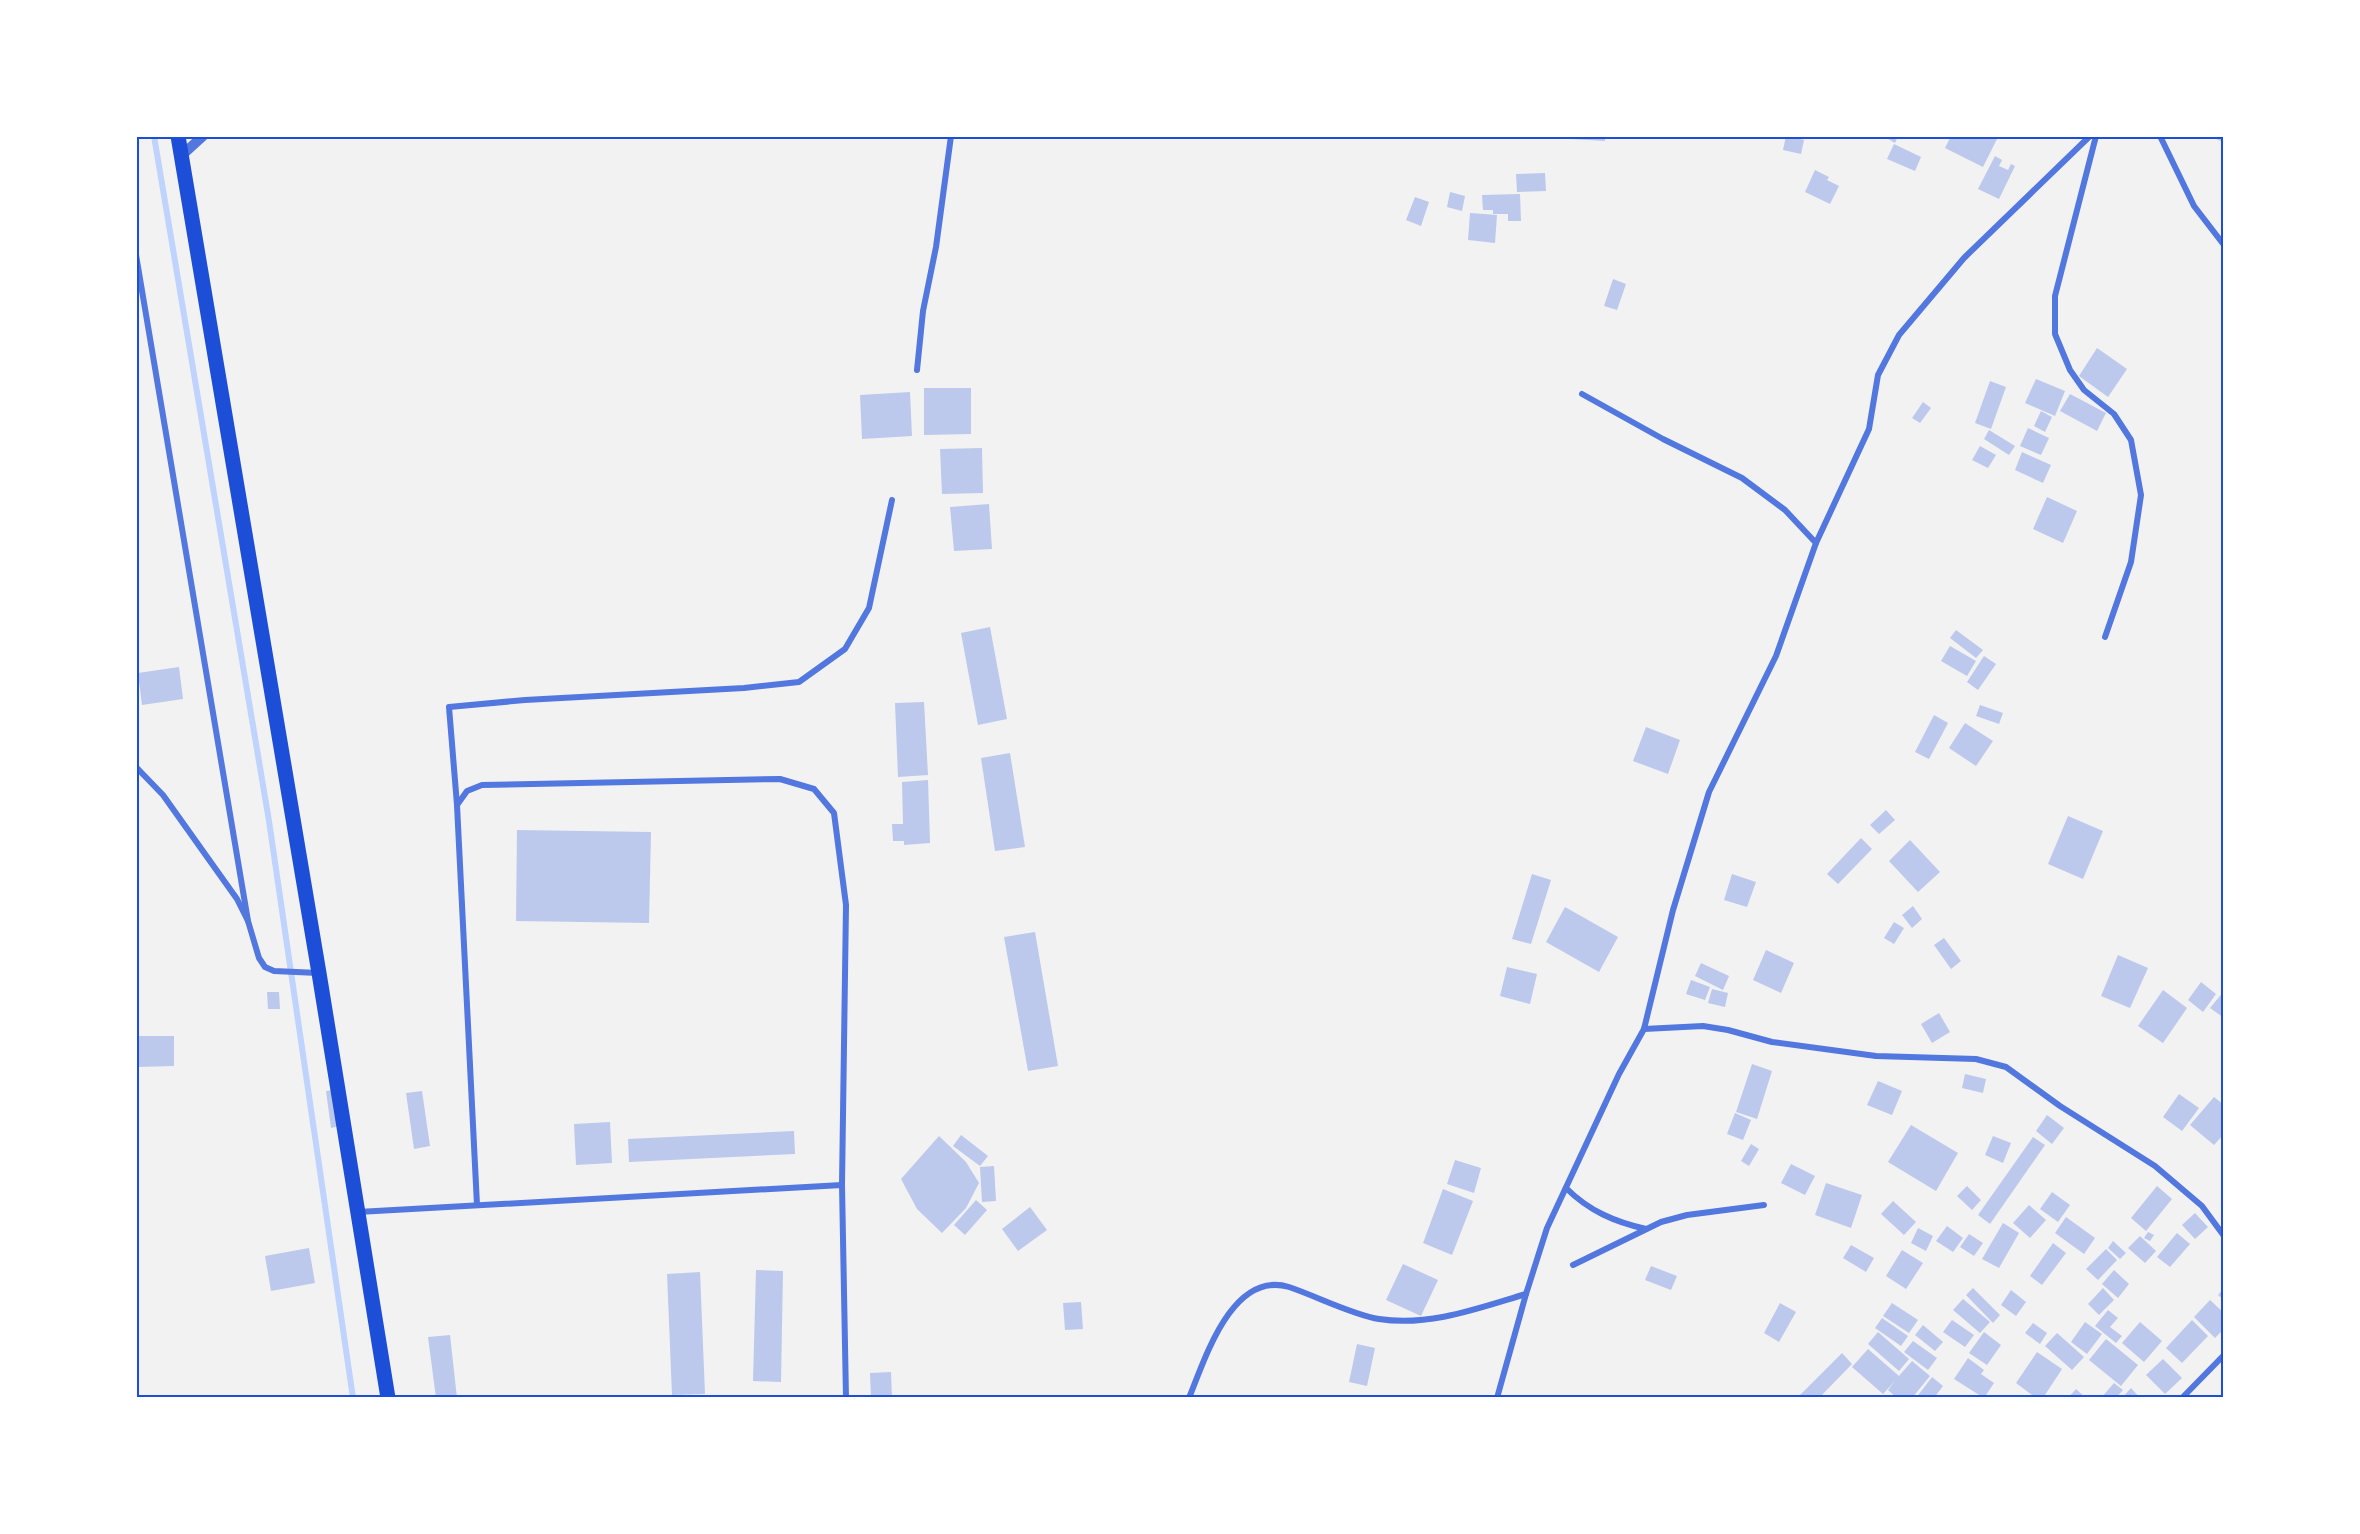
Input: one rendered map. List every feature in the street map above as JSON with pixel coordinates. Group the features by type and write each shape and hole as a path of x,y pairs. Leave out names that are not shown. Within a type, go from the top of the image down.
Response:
{"main road":[{"path":"178,136 388,1398"}],"street":[{"path":"181,156 203,136"},
{"path":"917,370 923,311 936,247 951,136"},
{"path":"1497,1398 1547,1228 1619,1074 1644,1029 1672,910 1708,792 1776,656 1816,543 1869,429 1878,375 1899,335 1964,258 2090,136"},
{"path":"2096,136 2055,296 2055,334 2070,370 2084,390 2114,414 2131,440 2141,495 2131,562 2105,637"},
{"path":"2160,136 2194,206 2223,245"},
{"path":"136,255 248,921 259,958 265,967 274,970 319,973"},
{"path":"1582,394 1663,439 1742,478 1785,510 1816,543"},
{"path":"477,1205 458,805 448,707 525,700 744,688 799,682 845,649 869,608 892,500"},
{"path":"136,767 163,795 237,900 248,921"},
{"path":"458,805 467,791 482,785 780,779 814,789 834,813 846,905 842,1185 846,1398"},
{"path":"1644,1029 1703,1026 1783,1043 1876,1056 1976,1059 2006,1067 2060,1106 2155,1166 2202,1206 2223,1236"},
{"path":"357,1212 842,1185"},
{"path":"1566,1188 1579,1202 1598,1213 1626,1225 1647,1229"},
{"path":"1573,1265 1647,1229 1687,1215 1764,1205"},
{"path":"1189,1398 1219,1326 1243,1297 1265,1286 1286,1286 1378,1319 1414,1322 1455,1314 1526,1294"},
{"path":"2182,1398 2223,1355"}],"building":[{"path":"1553,136 1605,136 1605,141 1553,138"},
{"path":"1786,136 1804,140 1801,154 1783,150"},
{"path":"1883,136 1898,136 1895,143"},
{"path":"1951,136 1992,136 1997,139 1983,167 1945,148"},
{"path":"2211,136 2224,136 2224,143"},
{"path":"1894,144 1921,157 1915,171 1887,159"},
{"path":"1995,156 2002,160 1999,166 2008,170 2011,164 2015,166 1999,199 1978,189"},
{"path":"1815,170 1829,177 1827,180 1839,186 1830,204 1805,192"},
{"path":"1545,173 1546,191 1517,192 1516,174"},
{"path":"1450,192 1465,196 1462,211 1447,207"},
{"path":"1520,194 1521,221 1508,221 1508,214 1493,214 1493,210 1483,210 1482,195"},
{"path":"1415,197 1429,202 1421,226 1406,220"},
{"path":"1470,213 1497,215 1495,243 1468,240"},
{"path":"1613,279 1626,284 1617,310 1604,306"},
{"path":"2097,348 2127,369 2108,397 2079,376"},
{"path":"2036,379 2065,391 2055,416 2025,403"},
{"path":"1990,381 2006,387 1991,429 1975,423"},
{"path":"924,388 971,388 971,434 924,435"},
{"path":"910,392 912,436 862,439 860,395"},
{"path":"2070,394 2106,413 2097,431 2060,411"},
{"path":"1923,402 1931,408 1920,423 1912,418"},
{"path":"2041,411 2052,417 2045,432 2034,426"},
{"path":"2028,428 2049,438 2041,455 2020,446"},
{"path":"1989,430 2015,446 2009,455 1984,439"},
{"path":"1980,446 1996,455 1988,468 1972,460"},
{"path":"982,448 983,493 942,494 940,449"},
{"path":"2022,452 2051,465 2043,483 2015,470"},
{"path":"2047,497 2077,511 2063,543 2033,529"},
{"path":"989,504 992,549 954,551 950,507"},
{"path":"990,627 1007,719 978,725 961,633"},
{"path":"1956,630 1983,650 1976,658 1950,638"},
{"path":"1950,646 1976,661 1967,676 1941,661"},
{"path":"1984,656 1996,664 1978,690 1967,682"},
{"path":"179,667 183,699 142,705 138,673"},
{"path":"924,702 928,775 898,777 895,703"},
{"path":"1980,705 2003,713 1999,724 1976,716"},
{"path":"1934,715 1948,723 1929,759 1915,752"},
{"path":"1965,723 1993,741 1976,766 1949,748"},
{"path":"1646,727 1680,740 1668,774 1633,761"},
{"path":"1010,753 1025,847 995,851 981,758"},
{"path":"928,780 930,843 904,845 904,841 893,841 892,824 903,824 902,782"},
{"path":"1886,810 1895,820 1879,834 1870,825"},
{"path":"2068,816 2103,831 2083,879 2048,864"},
{"path":"517,830 651,832 649,923 516,921"},
{"path":"1861,838 1872,849 1838,884 1827,874"},
{"path":"1910,840 1940,872 1918,892 1889,861"},
{"path":"1532,874 1551,880 1531,944 1512,939"},
{"path":"1732,874 1756,882 1747,907 1724,900"},
{"path":"1913,906 1922,919 1912,928 1902,915"},
{"path":"1565,907 1618,937 1599,972 1546,942"},
{"path":"1894,922 1904,928 1894,944 1884,938"},
{"path":"1035,932 1058,1066 1028,1071 1004,937"},
{"path":"1944,938 1961,961 1951,969 1934,945"},
{"path":"1766,950 1794,963 1781,993 1753,980"},
{"path":"2118,955 2148,968 2130,1008 2101,996"},
{"path":"1701,963 1729,976 1723,990 1695,976"},
{"path":"1507,967 1537,974 1530,1004 1500,996"},
{"path":"1691,980 1710,987 1705,1000 1686,994"},
{"path":"2201,982 2216,994 2203,1012 2188,1000"},
{"path":"1712,989 1728,993 1725,1007 1708,1003"},
{"path":"2163,990 2187,1008 2163,1043 2138,1026"},
{"path":"2224,991 2224,1018 2210,1008"},
{"path":"267,992 279,992 280,1009 268,1009"},
{"path":"1939,1013 1950,1032 1932,1043 1921,1024"},
{"path":"136,1036 174,1036 174,1066 136,1067"},
{"path":"1752,1064 1772,1071 1757,1119 1736,1112"},
{"path":"1965,1074 1986,1079 1983,1093 1962,1088"},
{"path":"1878,1081 1902,1091 1892,1115 1867,1105"},
{"path":"335,1090 340,1126 331,1128 326,1091"},
{"path":"422,1091 430,1146 414,1149 406,1093"},
{"path":"2179,1094 2199,1108 2182,1131 2163,1117"},
{"path":"2214,1097 2224,1105 2224,1134 2214,1145 2190,1125"},
{"path":"1735,1113 1751,1120 1743,1140 1727,1134"},
{"path":"2047,1115 2064,1128 2052,1144 2036,1131"},
{"path":"610,1122 612,1163 576,1165 574,1124"},
{"path":"1911,1125 1958,1153 1936,1191 1888,1162"},
{"path":"794,1131 795,1154 629,1162 628,1139"},
{"path":"961,1135 988,1156 980,1166 953,1146"},
{"path":"939,1136 966,1162 979,1183 966,1208 942,1233 917,1209 901,1179"},
{"path":"1993,1136 2011,1143 2003,1163 1985,1155"},
{"path":"2033,1137 2045,1145 1990,1224 1978,1215"},
{"path":"1751,1144 1759,1149 1749,1166 1741,1161"},
{"path":"1455,1160 1481,1168 1474,1193 1447,1184"},
{"path":"1791,1164 1815,1176 1805,1195 1781,1183"},
{"path":"994,1166 996,1201 982,1202 980,1167"},
{"path":"1826,1183 1862,1195 1851,1228 1815,1215"},
{"path":"1967,1186 1981,1200 1972,1210 1957,1196"},
{"path":"2157,1186 2172,1199 2146,1231 2131,1218"},
{"path":"1443,1189 1473,1201 1452,1255 1423,1243"},
{"path":"2052,1192 2070,1205 2058,1222 2040,1209"},
{"path":"976,1200 987,1210 965,1235 954,1225"},
{"path":"1893,1201 1916,1222 1904,1235 1881,1214"},
{"path":"2029,1205 2046,1220 2030,1238 2013,1223"},
{"path":"1030,1207 1047,1230 1018,1251 1002,1229"},
{"path":"2195,1213 2208,1227 2195,1239 2182,1225"},
{"path":"2066,1217 2095,1238 2084,1254 2055,1233"},
{"path":"2003,1223 2019,1233 1999,1268 1982,1259"},
{"path":"1947,1226 1963,1238 1953,1252 1936,1241"},
{"path":"1918,1228 1933,1236 1926,1251 1911,1243"},
{"path":"2148,1232 2154,1235 2150,1241 2144,1238"},
{"path":"2177,1233 2190,1244 2170,1267 2157,1257"},
{"path":"1969,1234 1983,1243 1974,1256 1960,1247"},
{"path":"2140,1236 2156,1251 2145,1263 2128,1248"},
{"path":"2113,1241 2126,1253 2120,1259 2108,1248"},
{"path":"2053,1243 2066,1253 2042,1285 2030,1276"},
{"path":"1851,1245 1874,1258 1866,1272 1843,1258"},
{"path":"309,1248 315,1283 271,1291 265,1256"},
{"path":"2106,1249 2117,1260 2098,1280 2086,1269"},
{"path":"1902,1250 1923,1263 1906,1289 1886,1276"},
{"path":"1403,1264 1438,1280 1421,1316 1386,1300"},
{"path":"1651,1266 1677,1276 1671,1290 1645,1280"},
{"path":"756,1270 783,1271 781,1382 753,1381"},
{"path":"2114,1270 2129,1284 2118,1298 2102,1284"},
{"path":"700,1272 705,1394 672,1395 667,1274"},
{"path":"1973,1288 2000,1315 1993,1323 1966,1295"},
{"path":"2103,1288 2114,1300 2099,1315 2088,1304"},
{"path":"2224,1288 2224,1300 2218,1295"},
{"path":"2011,1290 2026,1302 2016,1316 2001,1305"},
{"path":"1963,1299 1990,1322 1980,1333 1953,1310"},
{"path":"2210,1300 2224,1313 2224,1329 2215,1338 2194,1317"},
{"path":"1081,1302 1083,1329 1065,1330 1063,1303"},
{"path":"1780,1303 1796,1312 1779,1342 1764,1333"},
{"path":"1892,1303 1918,1320 1909,1333 1883,1316"},
{"path":"2108,1310 2118,1318 2110,1327 2122,1336 2116,1343 2095,1326"},
{"path":"1882,1318 1908,1336 1901,1346 1875,1328"},
{"path":"1952,1320 1974,1335 1965,1347 1943,1332"},
{"path":"2192,1320 2208,1336 2182,1363 2166,1348"},
{"path":"2085,1322 2102,1334 2087,1354 2071,1342"},
{"path":"2140,1322 2162,1341 2144,1362 2122,1343"},
{"path":"2033,1323 2047,1333 2040,1344 2025,1333"},
{"path":"1923,1325 1943,1342 1935,1351 1915,1335"},
{"path":"1878,1332 1909,1359 1899,1371 1868,1344"},
{"path":"1984,1332 2001,1345 1987,1365 1969,1353"},
{"path":"2057,1333 2084,1357 2072,1370 2045,1346"},
{"path":"450,1335 457,1398 436,1398 428,1337"},
{"path":"2106,1339 2138,1365 2121,1386 2089,1360"},
{"path":"1913,1341 1937,1358 1928,1370 1904,1352"},
{"path":"1357,1344 1375,1348 1367,1386 1349,1382"},
{"path":"1868,1349 1899,1376 1912,1361 1930,1376 1912,1398 1897,1398 1888,1390 1895,1381 1883,1394 1852,1367"},
{"path":"2037,1352 2062,1369 2043,1398 2036,1398 2016,1383"},
{"path":"1842,1353 1852,1364 1819,1398 1803,1398 1800,1395"},
{"path":"1968,1358 1984,1370 1981,1374 1994,1383 1984,1398 1954,1379"},
{"path":"2163,1359 2182,1378 2165,1394 2146,1375"},
{"path":"891,1372 892,1398 871,1398 870,1373"},
{"path":"1932,1377 1943,1386 1934,1398 1916,1398"},
{"path":"2114,1383 2123,1390 2116,1398 2101,1398"},
{"path":"2131,1388 2140,1398 2122,1398"},
{"path":"2076,1389 2086,1398 2068,1398"}],"waterway":[{"path":"154,136 269,821 353,1398"}]}
